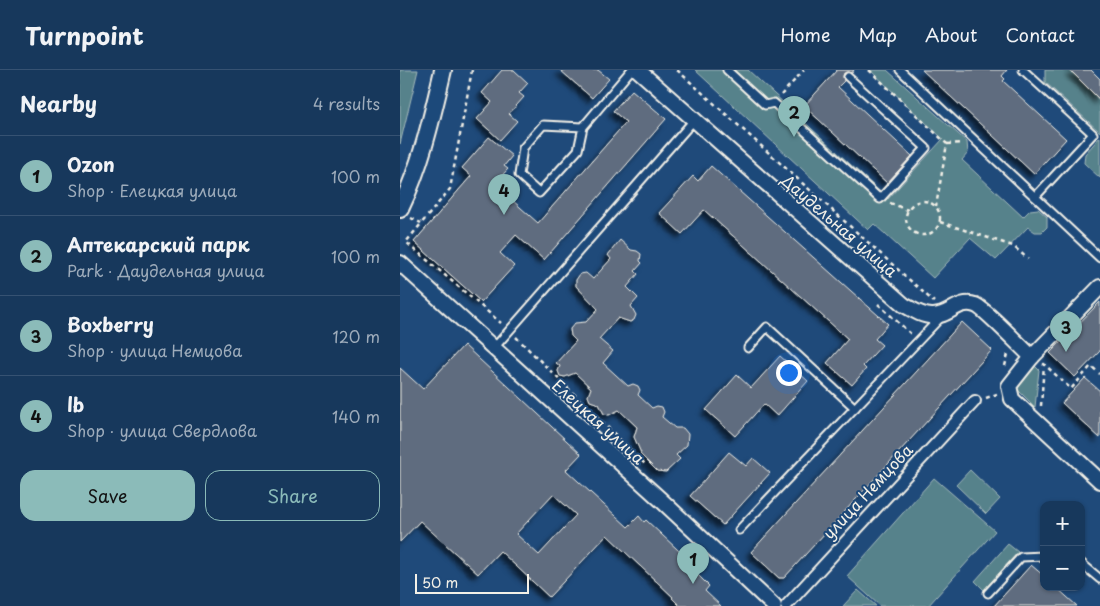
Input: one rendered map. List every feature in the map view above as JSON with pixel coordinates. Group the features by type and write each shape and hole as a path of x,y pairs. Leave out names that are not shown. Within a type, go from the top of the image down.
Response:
{"street":[{"path":"400,209 409,192 433,114 443,70"},
{"name":"Даудельная улица","path":"640,71 904,305 918,313 932,316 944,314 961,304 976,305 1032,357"},
{"name":"Елецкая улица","path":"400,263 660,499 774,606"},
{"path":"1100,287 1032,357 1010,386 1012,399 1100,481"},
{"name":"улица Немцова","path":"786,606 974,401"}],"lane":[{"path":"727,70 765,105 774,103 880,199 926,148 848,77"},
{"path":"900,70 1100,258"},
{"path":"583,127 543,125 523,148 518,175 539,193 578,150 583,127 640,71"},
{"path":"1026,71 1092,134 1035,197"},
{"path":"494,348 694,120"},
{"path":"740,530 944,314"},
{"path":"748,348 767,327 855,408"},
{"path":"988,593 1020,557 1040,556"},
{"path":"1085,566 1100,579"}],"path":[{"path":"472,70 450,189 406,242 509,331 648,467"},
{"path":"677,70 944,314"},
{"path":"774,103 804,70"},
{"path":"880,199 908,210"},
{"path":"920,201 931,202 939,210 940,222 938,228 927,234 915,233 907,223 908,210 920,201"},
{"path":"940,222 1013,246 1028,259"},
{"path":"1005,367 1010,350"},
{"path":"1035,420 1040,414 1044,364 1070,389 1091,366 1100,374"}],"green space":[{"path":"400,70 418,70 400,144"},
{"path":"695,70 748,70 888,199 943,139 870,70 887,70 967,142 968,153 962,160 1023,217 1030,210 1038,209 1047,217 1047,227 1042,232 1035,232 1028,227 996,260 970,238 933,278 874,224 868,230"},
{"path":"1045,70 1069,70 1100,101 1100,132 1045,82"},
{"path":"1100,137 1100,178 1084,163 1085,154"},
{"path":"1032,363 1039,370 1035,407 1015,387"},
{"path":"970,470 1000,499 986,514 956,485"},
{"path":"934,478 995,531 928,606 880,606 847,576"},
{"path":"1008,544 1018,552 984,590 975,581"},
{"path":"858,590 876,606 843,606"}],"building":[{"path":"502,70 514,70 528,83 519,93 524,97 509,114 517,121 500,140 477,119 492,102 482,93"},
{"path":"560,70 598,70 609,79 592,98"},
{"path":"837,70 854,70 852,73 844,73 844,81 838,87 912,156 887,183 804,106"},
{"path":"922,70 1007,70 1002,76 1005,79 1003,81 1066,139 1034,174"},
{"path":"1070,70 1091,70 1100,79 1100,100"},
{"path":"632,90 666,119 544,260 516,235 500,253 514,266 481,302 414,242 471,176 462,168 489,137 512,156 504,166 508,169 494,184 538,223 626,122 613,111"},
{"path":"711,166 888,324 875,339 882,345 863,366 866,369 852,385 827,363 848,339 704,210 682,234 659,213 693,176 698,181"},
{"path":"620,240 631,250 641,254 640,261 642,263 635,271 638,274 627,287 638,298 631,306 636,315 634,320 630,322 618,318 599,339 613,351 603,363 628,386 633,384 638,386 640,390 638,395 652,408 662,407 664,412 662,417 675,428 683,428 688,434 687,445 676,455 680,459 666,472 657,471 640,454 634,437 637,427 619,410 609,415 604,414 599,404 590,401 588,396 591,388 575,373 565,377 560,376 558,371 560,366 556,363 576,341 571,336 570,329 575,323 586,322 598,309 576,286 576,280 580,274 586,273 593,279 611,259 608,255"},
{"path":"1100,302 1100,351 1075,377 1050,353"},
{"path":"962,322 992,350 784,578 779,578 751,552"},
{"path":"464,345 581,454 566,470 628,527 639,516 644,522 646,520 693,564 690,567 709,586 705,591 721,606 680,606 673,597 607,535 549,597 500,551 478,574 420,521 400,542 400,368 423,389","holes":["553,494 576,515 539,555 516,534"]},
{"path":"780,356 808,381 777,416 764,404 735,436 706,410 737,375 751,388"},
{"path":"1085,378 1100,391 1100,438 1062,403"},
{"path":"729,452 746,466 753,458 770,473 723,525 690,496"},
{"path":"1031,565 1040,573 1040,591 1060,591 1077,606 994,606"}],"place":[{"name":"Аптекарский парк","path":"794,137"},
{"name":"lb","path":"504,215"},
{"name":"Boxberry","path":"1066,352"},
{"name":"Ozon","path":"693,584"}]}
